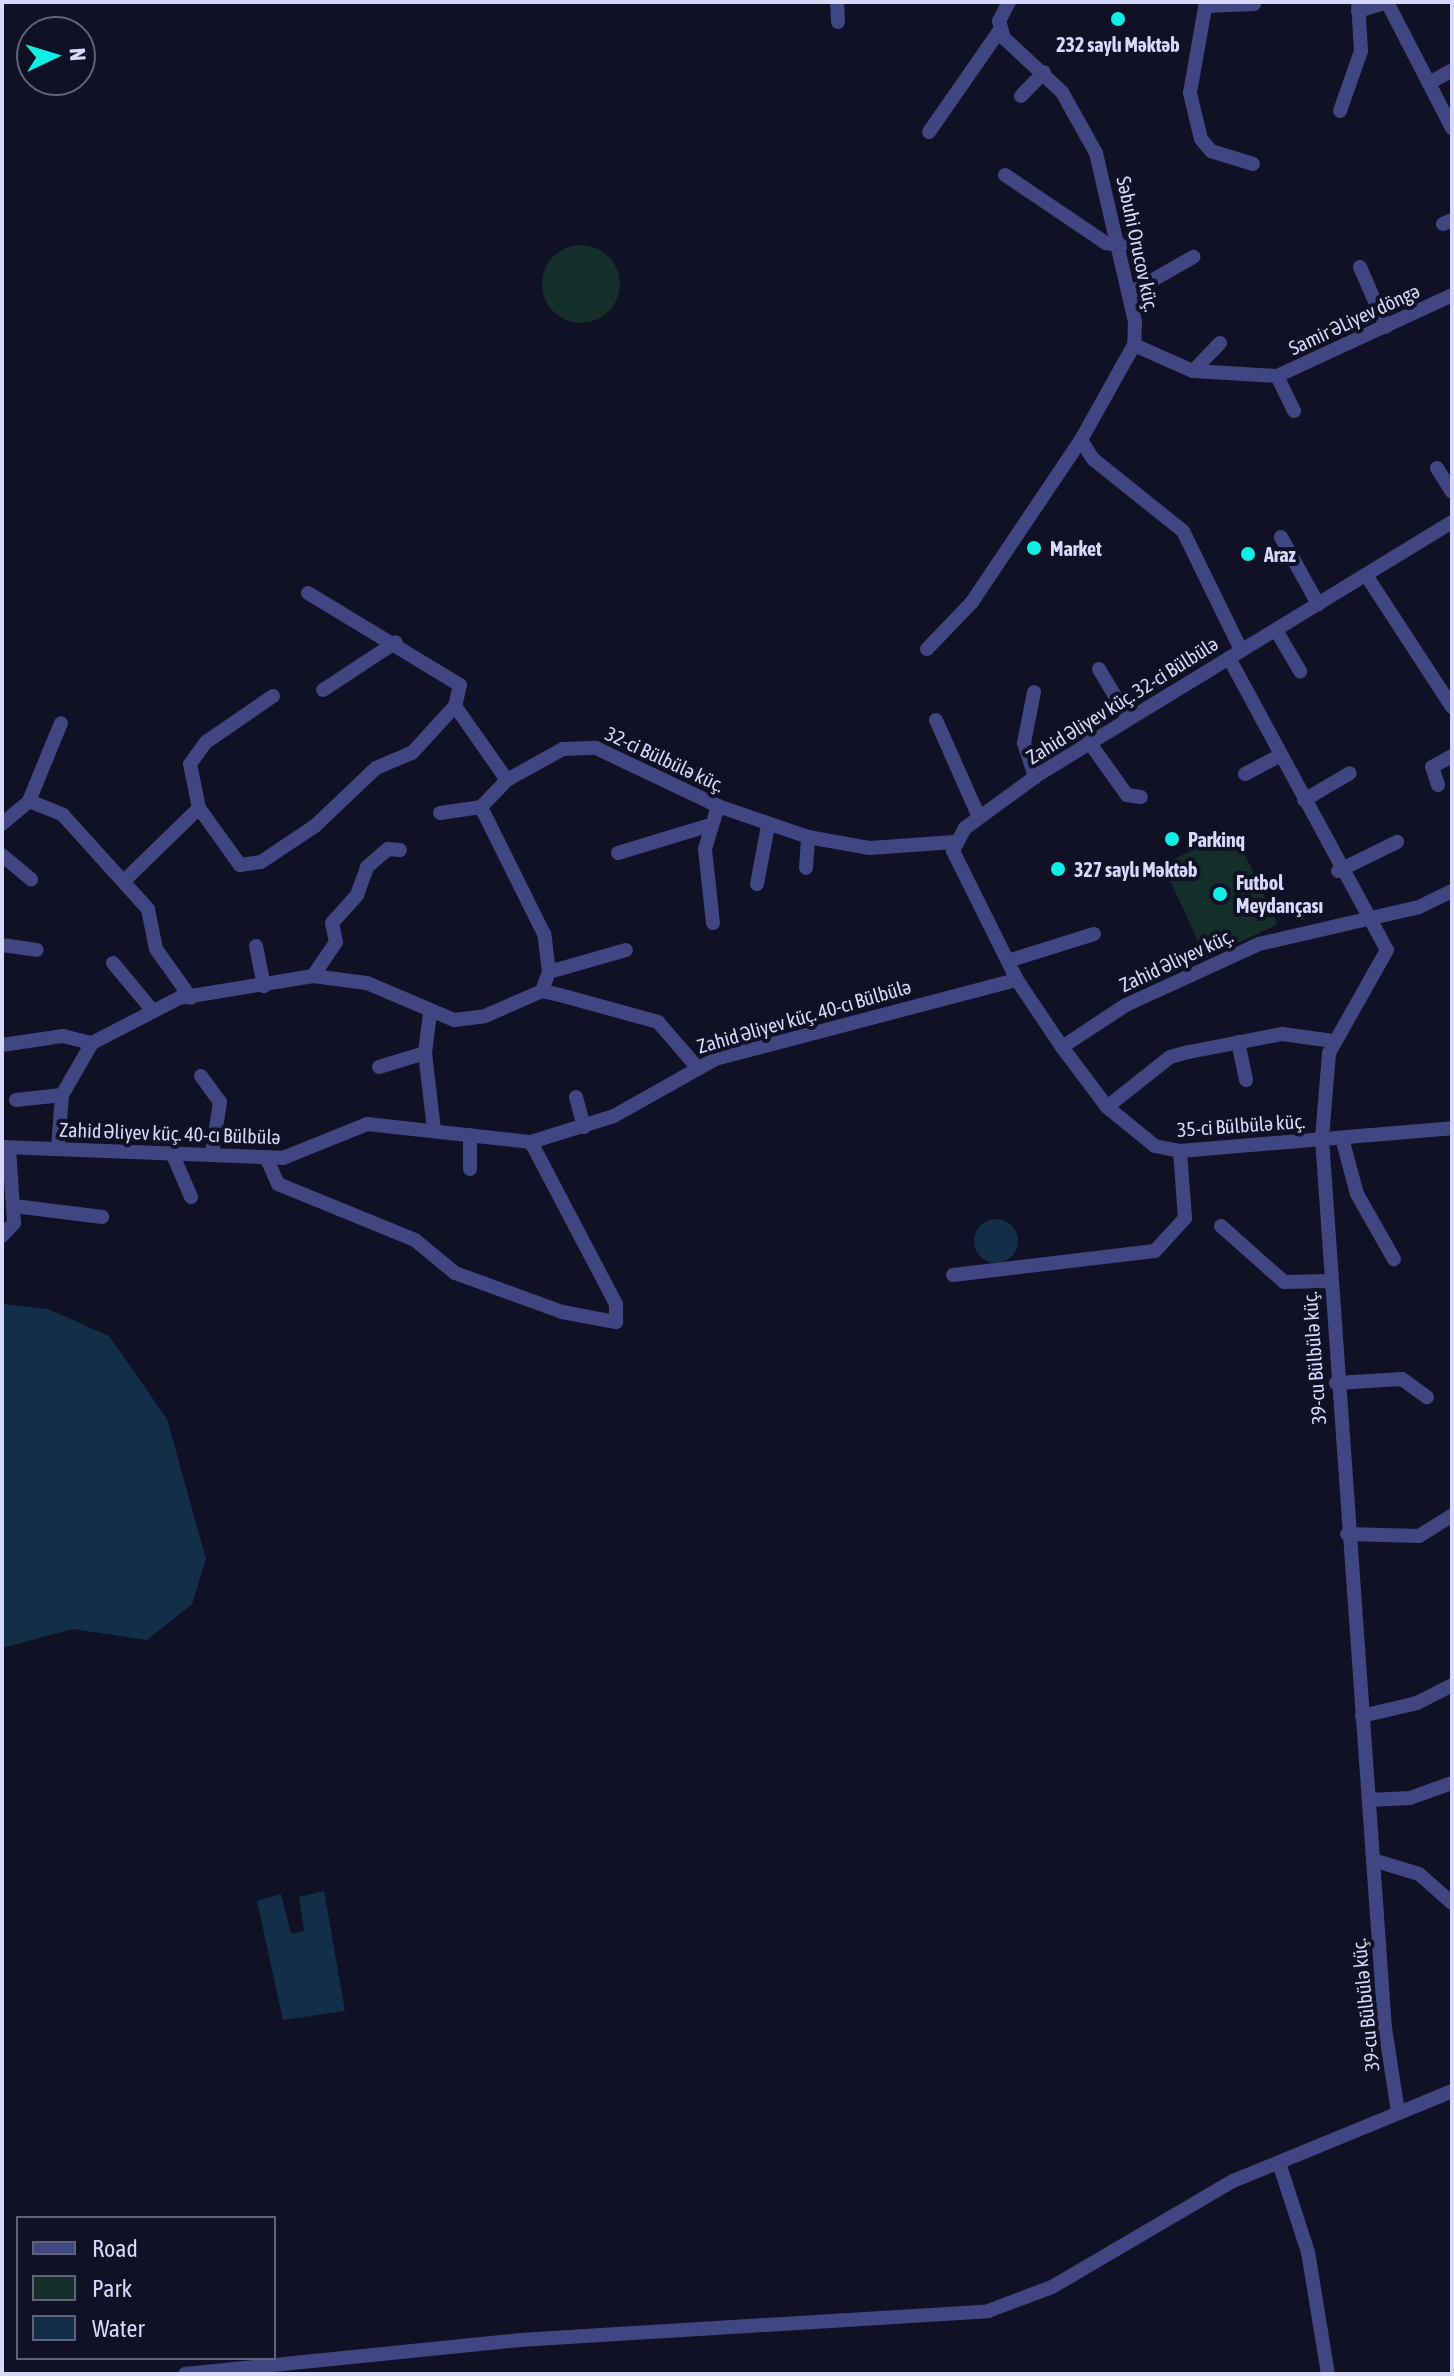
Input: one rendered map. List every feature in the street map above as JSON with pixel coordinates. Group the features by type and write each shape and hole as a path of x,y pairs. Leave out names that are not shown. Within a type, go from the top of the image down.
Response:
{"street":[{"path":"837,2 838,22"},
{"path":"929,132 1000,30 1009,2"},
{"path":"1340,111 1361,51 1358,6 1387,2 1452,128"},
{"path":"1253,164 1220,156 1201,139 1190,93 1206,4 1254,4"},
{"name":"Səbuhi Orucov küç.","path":"1000,30 1044,72 1096,153 1121,245 1130,293 1134,345"},
{"path":"1429,83 1452,70"},
{"path":"1021,96 1044,72"},
{"path":"1005,175 1106,243 1121,245"},
{"path":"1130,293 1193,257"},
{"path":"1360,267 1386,327"},
{"name":"Samir ƏLiyev döngə","path":"1134,345 1193,371 1277,376 1452,295"},
{"path":"1193,371 1220,343"},
{"path":"927,649 972,602 1081,440 1134,345"},
{"path":"1277,376 1294,411"},
{"path":"1081,440 1093,459 1183,531 1235,654"},
{"path":"1437,468 1452,492"},
{"name":"Zahid Əliyev küç. 32-ci Bülbülə","path":"954,842 979,817 1089,742 1452,522"},
{"path":"1281,537 1318,604"},
{"path":"1366,575 1452,707"},
{"path":"273,696 194,751 189,779 199,808 234,862 261,862 315,826 376,768 412,753 455,706 460,685 396,642 308,593"},
{"path":"1276,630 1300,671"},
{"path":"323,690 396,642"},
{"name":"39-cu Bülbülə küç.","path":"1235,654 1280,755 1338,871 1375,917 1387,956 1334,1041 1325,1067 1322,1139 1347,1534 1373,1860 1398,2112"},
{"path":"1099,669 1128,718"},
{"path":"1034,692 1024,743 1035,777"},
{"path":"455,706 507,780"},
{"path":"936,720 979,817"},
{"path":"2,824 29,801 61,723"},
{"path":"1089,742 1127,795 1141,797"},
{"name":"32-ci Bülbülə küç.","path":"481,807 507,780 563,749 587,746 718,806 768,826 808,837 870,848 954,842"},
{"path":"1245,774 1280,755"},
{"path":"1438,785 1432,767 1452,756"},
{"path":"1304,800 1350,773"},
{"path":"29,801 63,815 152,915 156,949 191,998"},
{"path":"713,923 707,826 718,806"},
{"path":"440,813 481,807 536,912 549,972 542,991"},
{"path":"124,881 199,808"},
{"path":"618,853 707,826"},
{"path":"757,884 768,826"},
{"path":"806,868 808,837"},
{"path":"954,842 959,875 1011,960 1017,980"},
{"path":"1338,871 1397,842"},
{"path":"313,976 336,942 332,923 357,895 367,867 388,849 400,850"},
{"path":"2,855 31,879"},
{"name":"Zahid Əliyev küç.","path":"1062,1047 1126,1005 1259,944 1442,900 1452,891"},
{"path":"1011,960 1094,934"},
{"path":"2,945 37,950"},
{"path":"256,946 264,986"},
{"path":"549,972 626,950"},
{"path":"113,963 153,1011"},
{"path":"58,1148 62,1095 92,1043 153,1011 191,998 313,976 367,983 430,1013 469,1020 542,991 658,1022 697,1067"},
{"name":"35-ci Bülbülə küç.","path":"1017,980 1107,1107 1155,1146 1180,1151 1452,1128"},
{"name":"Zahid Əliyev küç. 40-cı Bülbülə","path":"6,1147 296,1156 358,1124 531,1142 584,1127 697,1067 1017,980"},
{"path":"430,1013 425,1053 434,1130"},
{"path":"1107,1107 1170,1057 1238,1042 1305,1034 1334,1041"},
{"path":"2,1045 63,1036 92,1043"},
{"path":"1238,1042 1246,1080"},
{"path":"379,1067 425,1053"},
{"path":"201,1076 220,1102 212,1154"},
{"path":"16,1100 62,1095"},
{"path":"576,1097 584,1127"},
{"path":"470,1135 470,1169"},
{"path":"1342,1138 1357,1194 1394,1259"},
{"path":"266,1157 278,1184 415,1240 455,1273 562,1312 616,1322 616,1304 531,1142"},
{"path":"2,1236 11,1232 14,1206 6,1147"},
{"path":"953,1275 1155,1251 1185,1218 1180,1151"},
{"path":"172,1153 191,1197"},
{"path":"14,1206 102,1217"},
{"path":"1221,1226 1284,1282 1330,1281"},
{"path":"1336,1383 1402,1379 1427,1397"},
{"path":"1347,1534 1419,1536 1452,1515"},
{"path":"1362,1716 1417,1703 1452,1685"},
{"path":"1369,1800 1410,1798 1452,1783"},
{"path":"1373,1860 1419,1874 1452,1903"},
{"path":"185,2374 222,2373 520,2340 988,2311 1034,2296 1203,2197 1452,2091"},
{"path":"1279,2163 1308,2252 1328,2374"}],"green space":[{"path":"573,245 589,245 603,251 614,262 620,284 614,306 603,317 589,323 573,323 559,317 548,306 542,292 542,276 548,262 559,251"},
{"name":"Futbol Meydançası","path":"1234,831 1278,924 1206,958 1162,864"}],"water":[{"path":"996,1219 1012,1225 1018,1241 1012,1257 996,1263 980,1257 974,1241 980,1225"},
{"path":"2,1304 48,1309 109,1336 167,1419 206,1559 192,1604 147,1640 73,1629 2,1648"},
{"path":"324,1891 345,2011 283,2020 257,1901 281,1894 291,1934 304,1931 299,1897"}],"place":[{"name":"232 saylı Məktəb","path":"1118,19"},
{"name":"Market","path":"1034,548"},
{"name":"Araz","path":"1248,554"},
{"name":"Parkinq","path":"1172,839"},
{"name":"327 saylı Məktəb","path":"1058,869"},
{"name":"Futbol Meydançası","path":"1220,894"}]}
